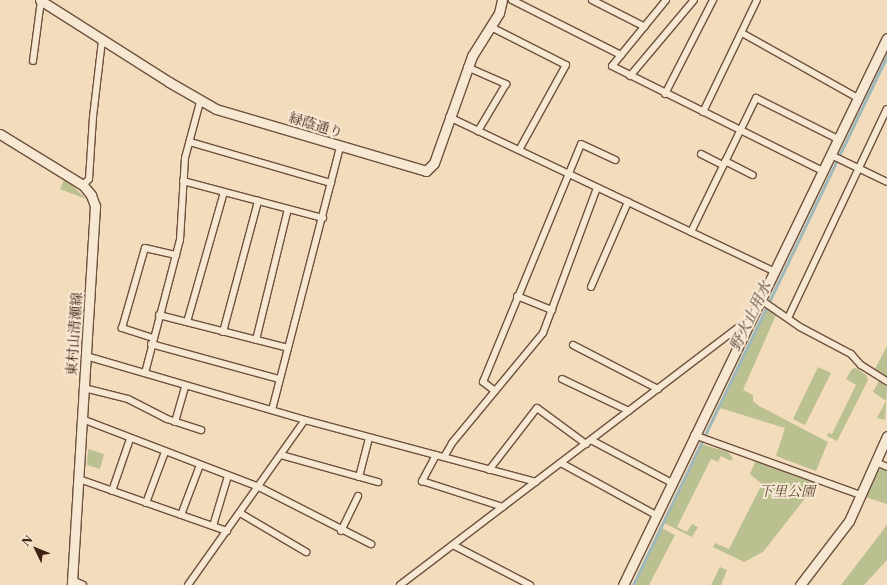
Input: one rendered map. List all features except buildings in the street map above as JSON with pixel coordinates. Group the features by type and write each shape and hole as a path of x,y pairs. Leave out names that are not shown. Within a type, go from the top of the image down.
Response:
{"street":[{"name":"緑蔭通り","path":"40,0 200,102 216,109 340,147 426,171 434,163 468,67 491,27 502,0"},
{"path":"33,61 40,0"},
{"path":"512,0 621,55"},
{"path":"592,0 645,27"},
{"path":"666,0 612,66 665,94 822,171"},
{"path":"630,76 694,0"},
{"path":"665,94 713,0"},
{"path":"703,112 742,33 756,0"},
{"path":"491,27 566,65 519,150"},
{"path":"742,33 858,98"},
{"path":"623,585 672,483 700,437 752,321 764,303 774,272 822,171 835,157 838,139 887,38"},
{"path":"83,185 89,179 93,117 102,40"},
{"path":"468,67 506,84 478,131"},
{"path":"691,232 756,98 838,139"},
{"path":"145,373 152,341 180,240 185,158 200,102"},
{"path":"788,318 887,109"},
{"path":"449,118 568,173 774,272"},
{"name":"東村山清瀬線","path":"0,134 83,185 91,195 96,221 72,583"},
{"path":"190,142 331,183"},
{"path":"495,391 483,382 517,296 581,144 615,160"},
{"path":"272,410 323,218 340,147"},
{"path":"701,154 753,176"},
{"path":"835,157 887,182"},
{"path":"183,181 323,218"},
{"path":"444,457 452,443 542,333 597,188"},
{"path":"187,322 224,192"},
{"path":"223,332 258,201"},
{"path":"591,287 628,202"},
{"path":"256,340 288,209"},
{"path":"176,255 145,248 122,328 152,341 279,379"},
{"path":"517,296 552,310"},
{"path":"764,303 851,354 861,365 887,381"},
{"path":"159,315 288,348"},
{"path":"400,585 739,327 752,321"},
{"path":"573,345 658,389"},
{"path":"86,356 184,386 369,438 536,482"},
{"path":"562,379 629,411"},
{"path":"175,422 184,386"},
{"path":"84,388 128,399 175,422 201,430"},
{"path":"489,470 537,408 588,442 672,483"},
{"path":"82,419 130,439 259,487 341,531 371,544"},
{"path":"188,585 259,487 305,420"},
{"path":"800,585 849,521 887,436"},
{"path":"700,437 861,495"},
{"path":"359,477 369,438"},
{"path":"112,491 130,439"},
{"path":"146,502 165,452"},
{"path":"281,455 378,482"},
{"path":"436,456 422,481 503,507"},
{"path":"876,462 887,467"},
{"path":"561,463 656,515"},
{"path":"181,515 200,465"},
{"path":"213,526 228,476"},
{"path":"79,479 227,531"},
{"path":"341,531 358,496"},
{"path":"240,513 306,552"},
{"path":"453,545 530,585"},
{"path":"72,583 83,585"}],"green space":[{"path":"64,180 73,186 86,199 60,189"},
{"path":"767,309 776,315 743,390 753,395 753,401 759,406 828,442 816,471 776,456 785,428 720,408"},
{"path":"887,346 887,376 875,369"},
{"path":"818,367 831,373 805,425 793,419"},
{"path":"856,368 866,375 868,380 837,441 827,436 828,433 832,434 856,385 846,379 852,369"},
{"path":"879,381 887,387 885,420 877,418 886,401 873,392"},
{"path":"701,444 728,452 733,458 731,461 721,456 718,462 711,459 677,527 687,532 692,524 698,527 692,537 664,523"},
{"path":"88,449 104,454 100,469 87,465"},
{"name":"下里公園","path":"756,460 817,483 763,552 744,562 713,547 715,543 729,549 762,484 750,474"},
{"path":"881,469 887,471 887,504 865,497 877,472"},
{"path":"887,525 887,560 864,585 841,585"},
{"path":"662,528 675,535 649,585 635,585"},
{"path":"720,567 727,570 721,585 711,585"}],"waterway":[{"name":"野火止用水","path":"633,585 887,56"}]}
